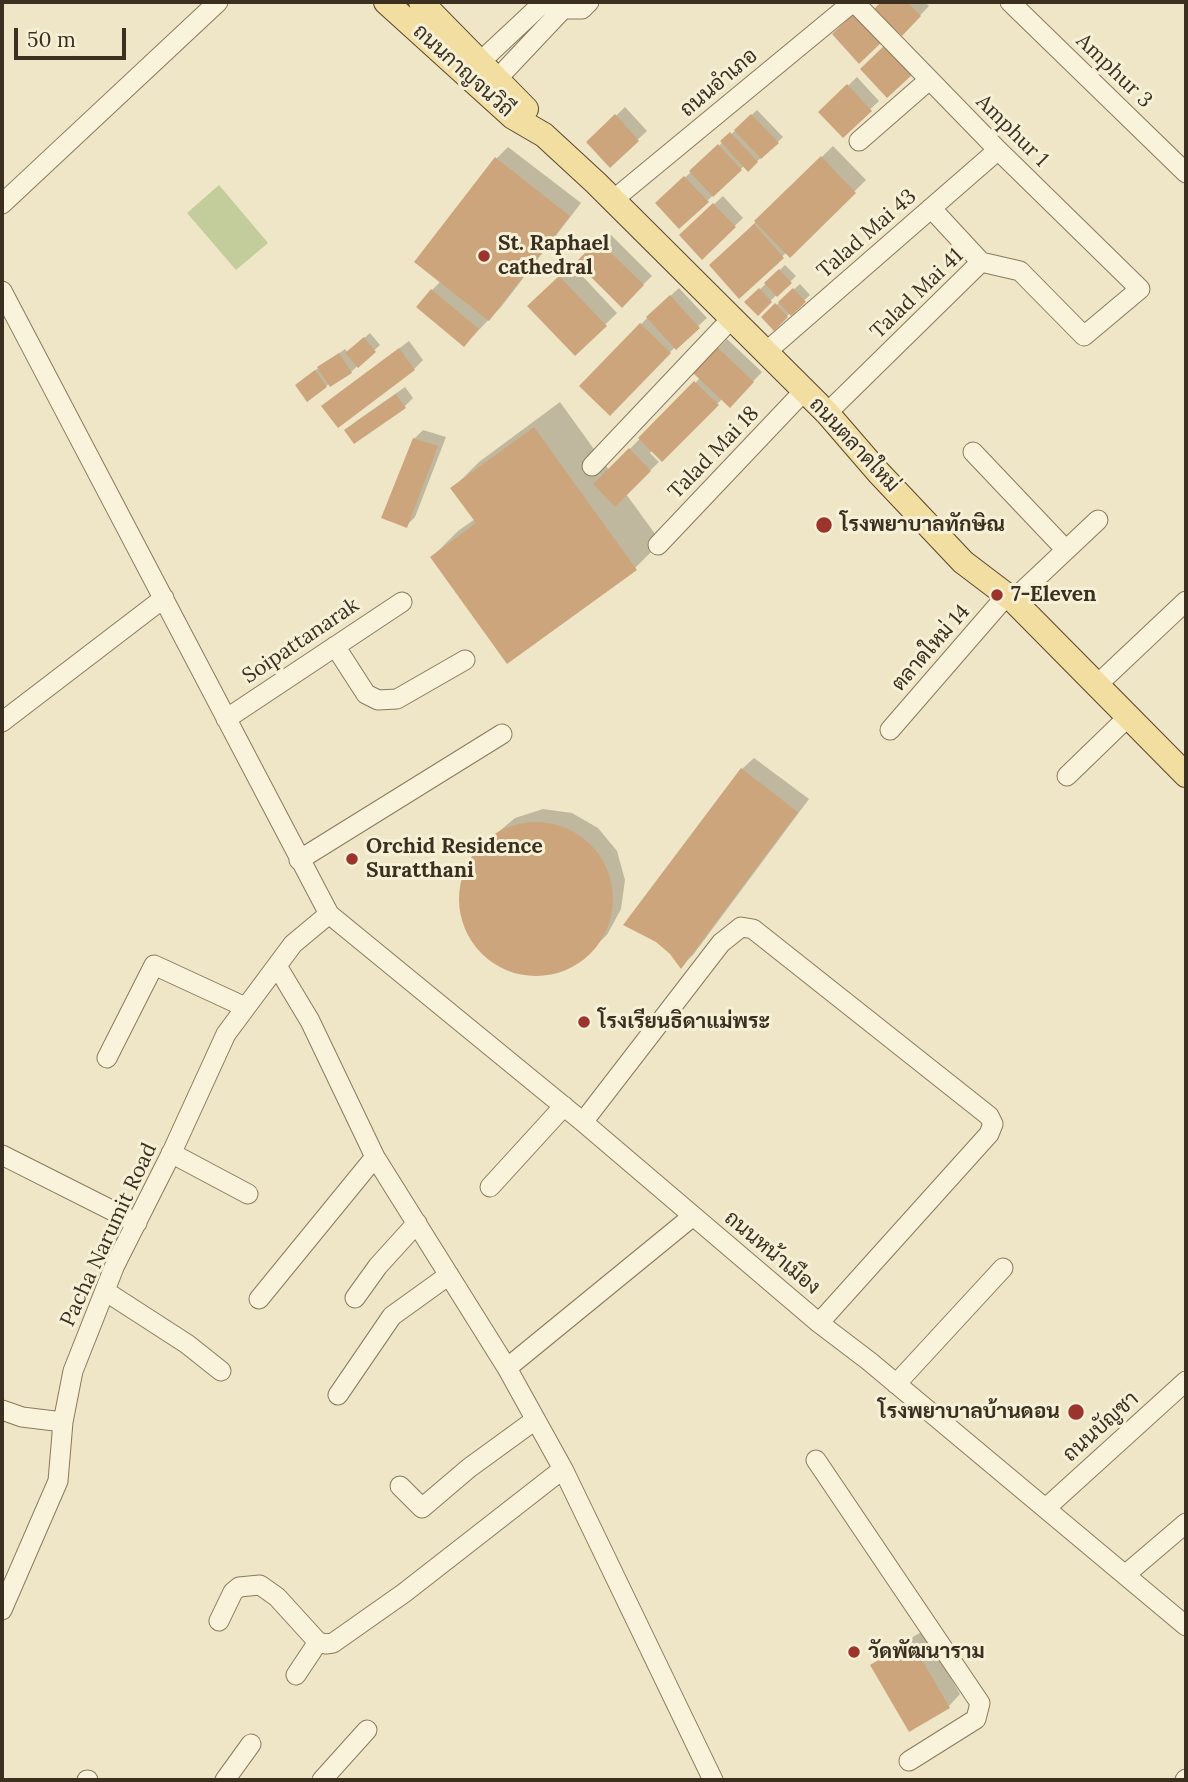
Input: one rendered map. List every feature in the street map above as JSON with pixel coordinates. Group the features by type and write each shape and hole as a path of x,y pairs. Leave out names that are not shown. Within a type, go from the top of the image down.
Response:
{"main road":[{"name":"ถนนกาญจนวิถี","path":"386,2 513,117 544,135"},
{"name":"ถนนกาญจนวิถี","path":"421,2 523,105 544,135 613,200"},
{"name":"ถนนตลาดใหม่","path":"613,200 827,413 878,472 963,562 1010,597 1186,775"}],"street":[{"path":"2,204 218,2"},
{"path":"489,70 544,2"},
{"path":"489,70 560,5 582,9 589,2"},
{"name":"Amphur 1","path":"853,2 998,150 1140,289"},
{"name":"ถนนอำเภอ","path":"613,200 853,2"},
{"name":"Amphur 3","path":"1010,2 1186,173"},
{"path":"859,141 929,80"},
{"name":"Talad Mai 43","path":"766,352 998,150"},
{"path":"931,208 981,262"},
{"name":"Talad Mai 41","path":"827,413 981,262 1020,271 1084,336 1140,289"},
{"path":"2,291 329,915"},
{"path":"592,466 732,318"},
{"name":"Talad Mai 18","path":"657,545 804,391"},
{"path":"973,452 1066,550"},
{"name":"ตลาดใหม่ 14","path":"890,730 1010,597 1098,520"},
{"path":"2,722 164,598"},
{"path":"1098,684 1186,601"},
{"name":"Soipattanarak","path":"226,719 402,602"},
{"path":"335,646 366,694 378,700 397,699 464,660"},
{"path":"1067,776 1129,716"},
{"path":"299,860 502,734"},
{"name":"Pacha Narumit Road","path":"2,1610 58,1481 63,1422 73,1371 105,1291 226,1034 293,944 329,915"},
{"name":"ถนนหน้าเมือง","path":"329,915 564,1106 819,1323 1186,1626"},
{"path":"583,1122 721,943 741,927 752,929 989,1116 993,1124 989,1134 819,1323"},
{"path":"107,1058 154,965 245,1007"},
{"path":"277,966 310,1021 375,1157 507,1368 563,1469 712,1780"},
{"path":"491,1187 564,1106"},
{"path":"172,1153 248,1194"},
{"path":"2,1155 137,1223"},
{"path":"259,1299 375,1157"},
{"path":"507,1368 693,1216"},
{"path":"355,1298 378,1266 417,1223"},
{"path":"896,1384 1003,1268"},
{"path":"338,1395 392,1316 449,1275"},
{"path":"105,1291 177,1338 221,1371"},
{"name":"ถนนบัญชา","path":"1046,1508 1186,1381"},
{"path":"2,1410 22,1417 63,1422"},
{"path":"400,1486 422,1508 469,1468 535,1420"},
{"path":"816,1460 980,1703 976,1719 909,1761"},
{"path":"219,1621 233,1592 239,1587 260,1585 277,1597 317,1642 333,1643 563,1469"},
{"path":"1125,1575 1186,1524"},
{"path":"296,1675 317,1642"},
{"path":"322,1780 368,1730"},
{"path":"225,1780 251,1744"}],"green space":[{"path":"219,185 268,243 236,270 187,213"}],"building":[{"path":"881,2 907,2 921,16 902,36 874,9"},
{"path":"858,10 885,39 859,64 832,34"},
{"path":"886,44 913,74 887,98 860,69"},
{"path":"847,84 872,111 843,138 818,112"},
{"path":"615,114 639,141 610,168 586,142"},
{"path":"751,114 779,143 761,159 734,130"},
{"path":"730,132 758,162 748,172 720,141"},
{"path":"718,144 742,170 713,197 689,171"},
{"path":"821,156 856,193 790,258 754,221"},
{"path":"495,157 570,216 489,321 414,262"},
{"path":"684,176 709,202 679,229 655,203"},
{"path":"713,203 736,227 702,260 679,235"},
{"path":"754,224 784,258 739,299 709,265"},
{"path":"598,240 644,285 622,308 576,262"},
{"path":"779,269 792,283 777,297 764,283"},
{"path":"559,276 607,326 575,356 527,306"},
{"path":"759,288 772,302 758,316 744,302"},
{"path":"793,288 806,302 791,316 778,302"},
{"path":"431,289 479,329 464,347 416,307"},
{"path":"670,295 700,328 676,350 646,317"},
{"path":"775,303 788,317 774,331 761,317"},
{"path":"640,323 671,353 610,416 579,386"},
{"path":"364,337 376,352 358,368 345,353"},
{"path":"717,347 754,382 730,408 693,373"},
{"path":"399,348 415,370 338,428 321,406"},
{"path":"339,353 352,373 330,387 317,367"},
{"path":"315,370 327,387 307,402 295,385"},
{"path":"694,381 719,405 662,462 638,438"},
{"path":"396,394 406,408 354,444 344,430"},
{"path":"534,427 637,570 507,664 430,557 476,523 450,488"},
{"path":"413,438 438,446 407,528 381,518"},
{"path":"629,448 651,471 615,507 593,484"},
{"path":"741,768 798,812 681,969 670,954 656,942 623,925"},
{"path":"536,822 565,828 590,845 607,870 613,899 607,928 590,953 565,970 536,976 507,970 482,953 465,928 459,899 465,870 482,845 507,828"},
{"path":"911,1641 950,1708 909,1732 870,1665"}],"place":[{"name":"St. Raphael cathedral","path":"484,256"},
{"name":"โรงพยาบาลทักษิณ","path":"824,525"},
{"name":"7-Eleven","path":"997,595"},
{"name":"Orchid Residence Suratthani","path":"352,859"},
{"name":"โรงเรียนธิดาแม่พระ","path":"584,1022"},
{"name":"โรงพยาบาลบ้านดอน","path":"1076,1412"},
{"name":"วัดพัฒนาราม","path":"854,1652"}]}
